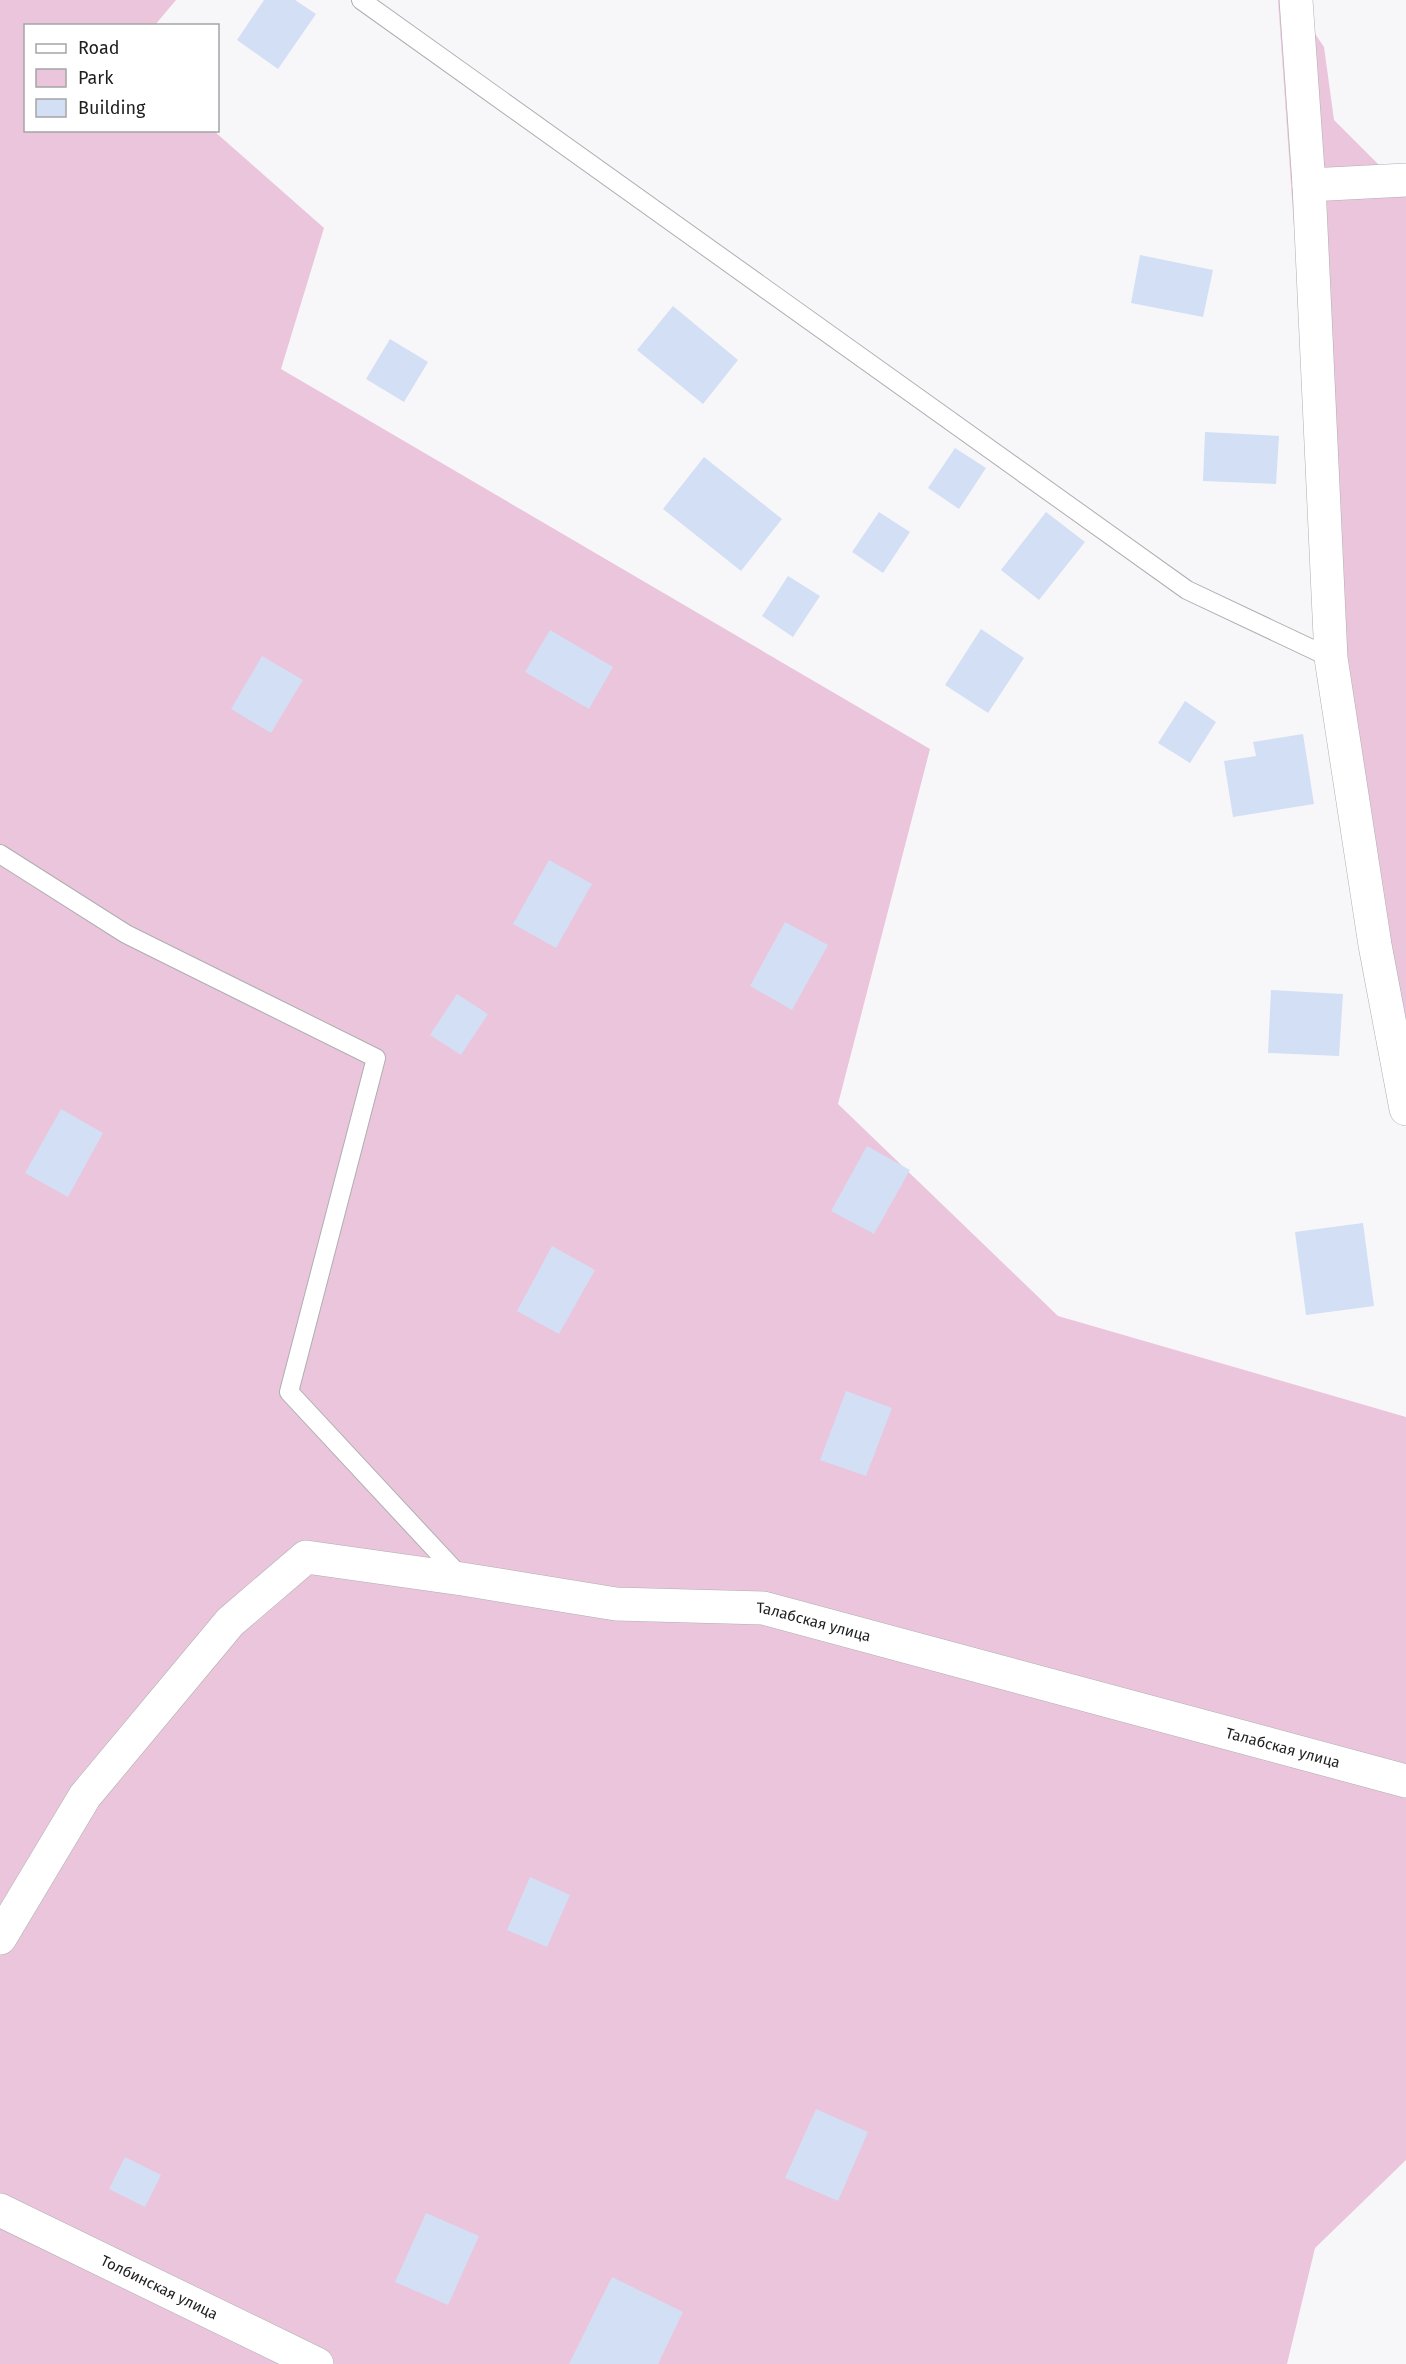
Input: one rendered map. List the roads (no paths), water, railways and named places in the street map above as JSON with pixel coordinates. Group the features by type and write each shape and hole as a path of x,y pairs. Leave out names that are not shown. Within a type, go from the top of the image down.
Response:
{"street":[{"path":"1296,0 1309,185 1331,658 1377,956 1406,1109"},
{"path":"1309,185 1406,180"},
{"name":"Талабская улица","path":"0,1938 85,1796 230,1622 306,1557 616,1604 763,1608 1406,1781"},
{"name":"Толбинская улица","path":"0,2210 317,2364"}],"lane":[{"path":"361,0 1187,590 1331,658"},
{"path":"0,854 126,934 376,1059 289,1392 462,1579"}]}
